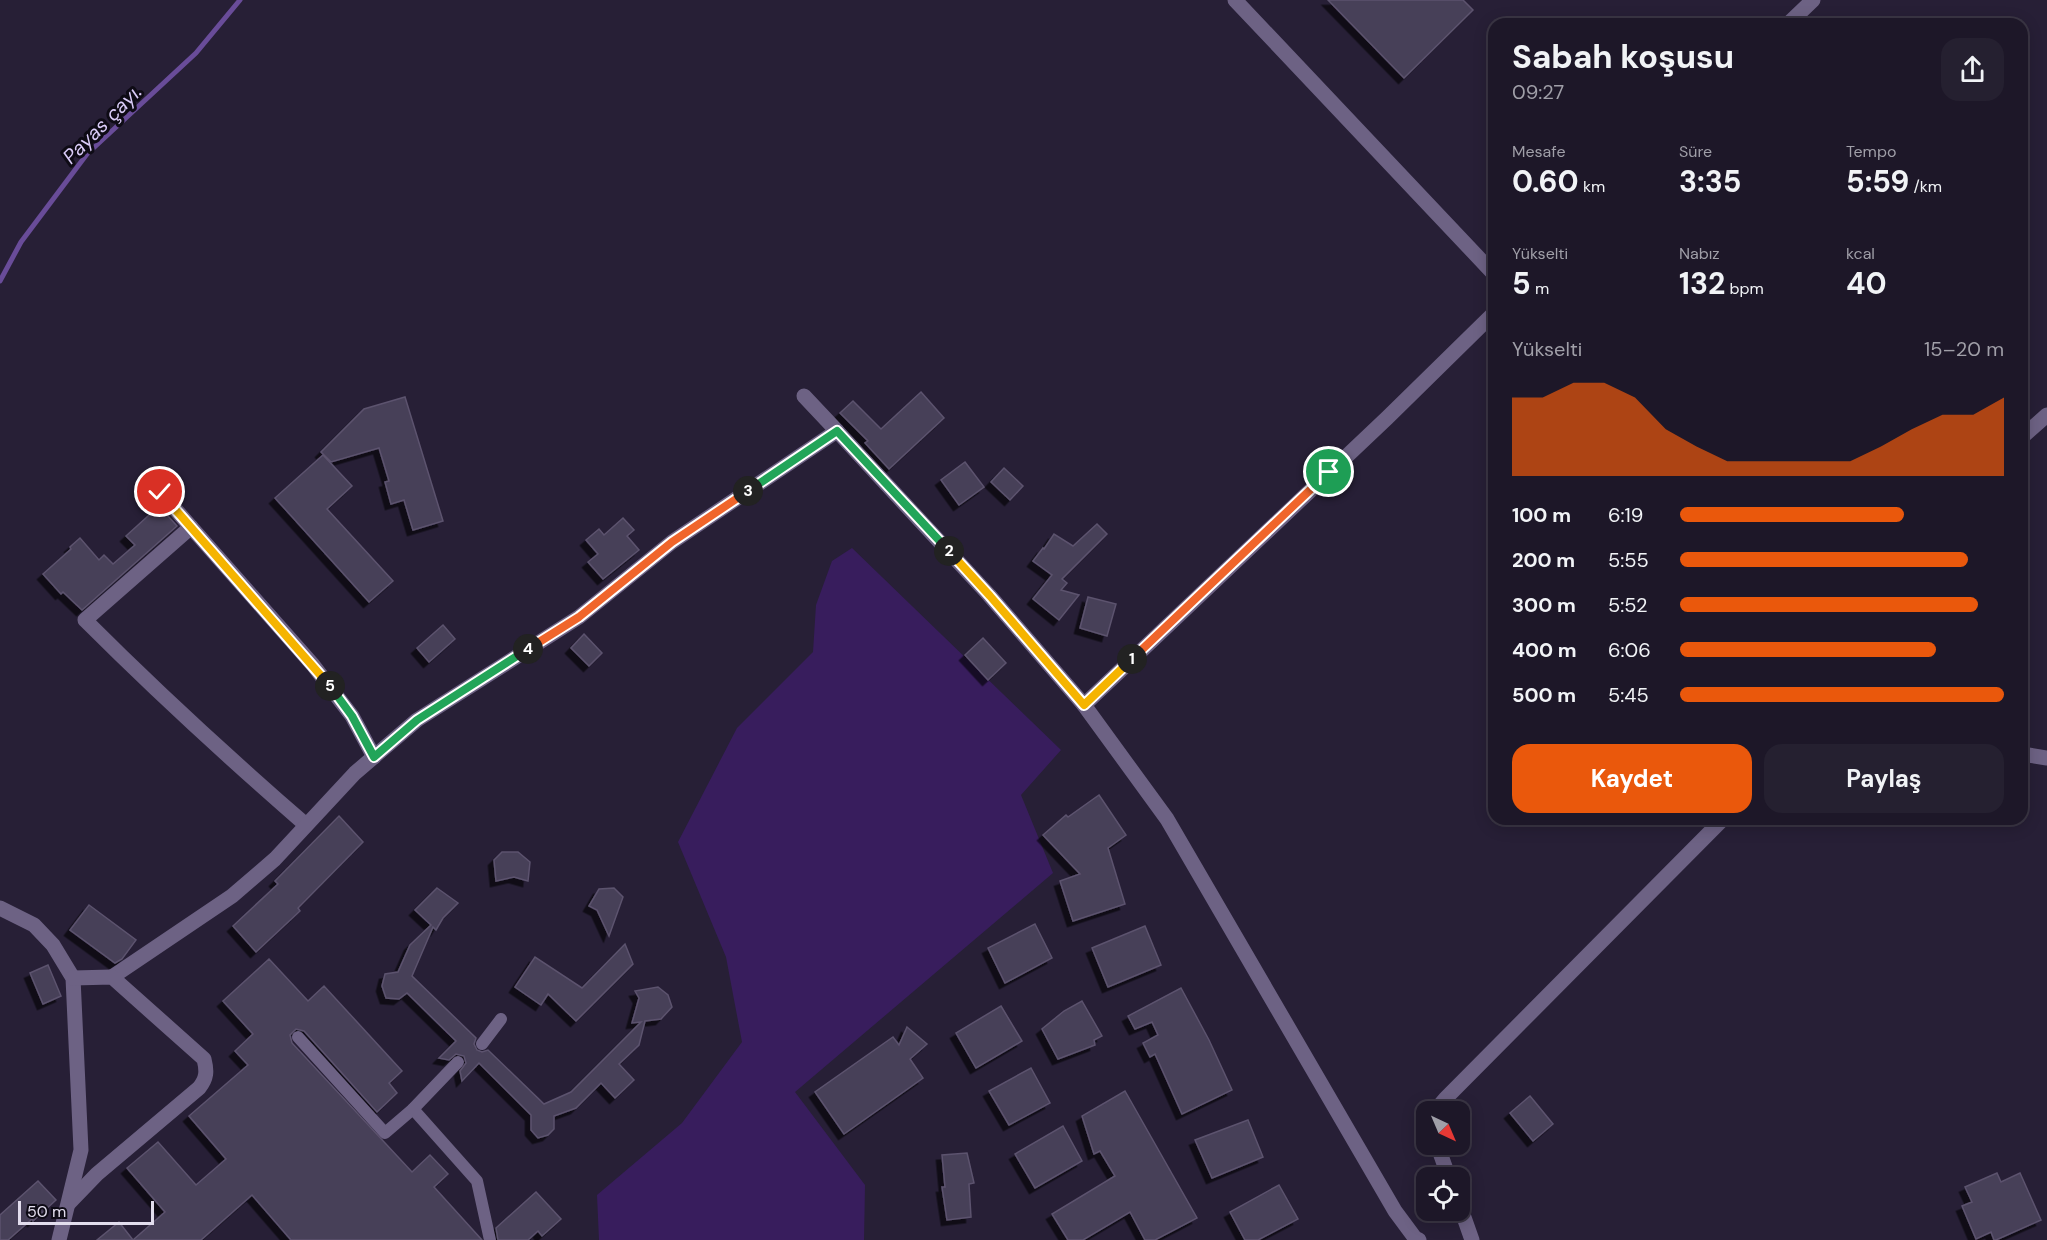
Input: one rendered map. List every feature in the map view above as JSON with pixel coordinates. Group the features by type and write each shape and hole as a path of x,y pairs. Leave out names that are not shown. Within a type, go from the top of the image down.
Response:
{"street":[{"path":"1235,0 1488,268"},
{"path":"1794,18 1813,0"},
{"path":"1084,705 1387,418 1488,319"},
{"path":"804,396 990,596 1084,705 1167,819 1395,1211 1414,1238 1419,1240"},
{"path":"2028,432 2047,415"},
{"path":"73,978 111,977 232,896 275,859 355,773 417,720 579,617 672,542 837,431"},
{"path":"160,492 334,691 352,716 374,757"},
{"path":"191,527 85,620 192,724 306,825"},
{"path":"2028,755 2047,758"},
{"path":"1444,1101 1717,825"},
{"path":"0,908 34,925 53,945 73,978 81,1150 64,1237"},
{"path":"69,1203 97,1174 206,1081 207,1070 204,1059 111,977"},
{"path":"482,1044 501,1019"},
{"path":"298,1037 385,1133 459,1062"},
{"path":"413,1108 477,1181 490,1240"},
{"path":"1465,1221 1472,1240"}],"shaded area":[{"path":"852,548 1061,750 1021,795 1053,873 795,1092 865,1185 864,1240 599,1240 597,1195 682,1123 742,1042 726,957 678,842 737,728 813,652 816,605 832,561"}],"building":[{"path":"1328,0 1463,0 1473,10 1404,78"},
{"path":"921,392 944,418 889,469 865,443 868,441 840,413 853,401 881,429"},
{"path":"405,397 443,521 413,530 404,500 391,504 385,482 389,481 379,448 331,462 321,452 364,409"},
{"path":"323,455 352,486 327,509 393,581 369,602 275,498"},
{"path":"965,462 984,487 959,505 941,480"},
{"path":"1004,468 1023,486 1010,500 991,482"},
{"path":"159,506 177,526 82,610 63,592 61,594 43,574 80,538 99,560 104,555 113,564 135,545 126,536"},
{"path":"623,518 634,530 627,536 639,550 603,579 588,562 598,554 586,540 599,529 604,535"},
{"path":"1097,524 1107,534 1062,579 1067,583 1061,590 1079,595 1059,620 1033,599 1052,575 1033,561 1054,534 1073,546"},
{"path":"1088,597 1116,604 1107,636 1080,628"},
{"path":"443,625 455,639 429,662 417,648"},
{"path":"584,634 602,653 589,666 571,648"},
{"path":"983,638 1006,663 988,680 965,655"},
{"path":"1099,795 1126,835 1108,848 1125,904 1073,921 1060,881 1080,874 1043,835 1066,815 1068,817"},
{"path":"339,816 363,842 298,908 300,911 256,952 233,926 278,884 275,881"},
{"path":"502,852 518,852 530,862 528,881 514,877 496,881 494,860"},
{"path":"437,888 458,903 443,918 436,930 433,927 412,976 476,1038 474,1044 477,1050 482,1052 488,1050 544,1104 571,1092 641,1022 632,1023 639,998 635,991 658,987 668,995 672,1007 661,1019 645,1021 639,1045 619,1064 634,1080 615,1098 601,1083 576,1108 554,1116 554,1129 548,1135 538,1138 531,1130 531,1115 479,1063 462,1081 460,1071 466,1063 464,1056 456,1054 449,1060 439,1058 456,1041 407,993 399,999 386,998 382,986 385,974 398,972 410,945 431,925 415,910"},
{"path":"614,888 623,897 609,936 597,910 589,906 599,889"},
{"path":"89,905 136,940 122,959 115,963 70,930"},
{"path":"1035,924 1052,958 1005,983 988,948"},
{"path":"1145,926 1161,965 1108,987 1092,948"},
{"path":"625,944 633,964 576,1021 548,994 541,1005 515,987 535,957 582,988"},
{"path":"269,959 308,1001 324,986 402,1071 389,1083 397,1093 377,1112 304,1031 296,1029 290,1035 292,1043 412,1172 430,1155 448,1174 434,1187 482,1240 291,1240 252,1195 201,1240 133,1240 165,1212 127,1168 158,1142 196,1185 226,1159 189,1116 248,1065 235,1051 253,1034 223,1001"},
{"path":"48,965 61,996 43,1004 30,973"},
{"path":"1181,988 1232,1090 1182,1114 1155,1054 1150,1057 1143,1043 1158,1035 1152,1022 1135,1029 1128,1016"},
{"path":"1082,1001 1102,1036 1094,1040 1095,1045 1058,1059 1042,1029 1064,1011"},
{"path":"1001,1006 1022,1041 976,1068 956,1033"},
{"path":"907,1027 927,1044 910,1059 923,1078 844,1134 815,1092 893,1037 899,1045"},
{"path":"1031,1068 1050,1103 1009,1125 989,1091"},
{"path":"1125,1091 1197,1218 1155,1240 1145,1240 1130,1212 1083,1240 1068,1240 1052,1214 1115,1176 1100,1151 1094,1154 1082,1116"},
{"path":"1530,1096 1553,1124 1533,1141 1510,1113"},
{"path":"1248,1120 1263,1157 1212,1178 1195,1140"},
{"path":"1063,1126 1082,1161 1035,1188 1015,1154"},
{"path":"967,1153 974,1183 969,1184 971,1217 947,1220 942,1187 945,1187 942,1155"},
{"path":"1997,1173 2001,1182 2020,1173 2041,1220 1996,1240 1991,1232 1976,1239 1962,1206 1972,1202 1965,1187"},
{"path":"38,1181 56,1200 8,1240 0,1240 0,1215"},
{"path":"1279,1185 1298,1219 1258,1240 1245,1240 1230,1212"},
{"path":"536,1192 561,1219 542,1236 538,1231 528,1240 498,1240 496,1228"},
{"path":"119,1222 133,1240 97,1240"}],"waterway":[{"name":"Payas çayı.","path":"0,281 21,242 87,154 196,53 240,0"}],"route":[{"path":"160,492 334,691 352,716 374,757 417,720 579,617 672,542 837,431 990,596 1084,705 1329,472"}]}
